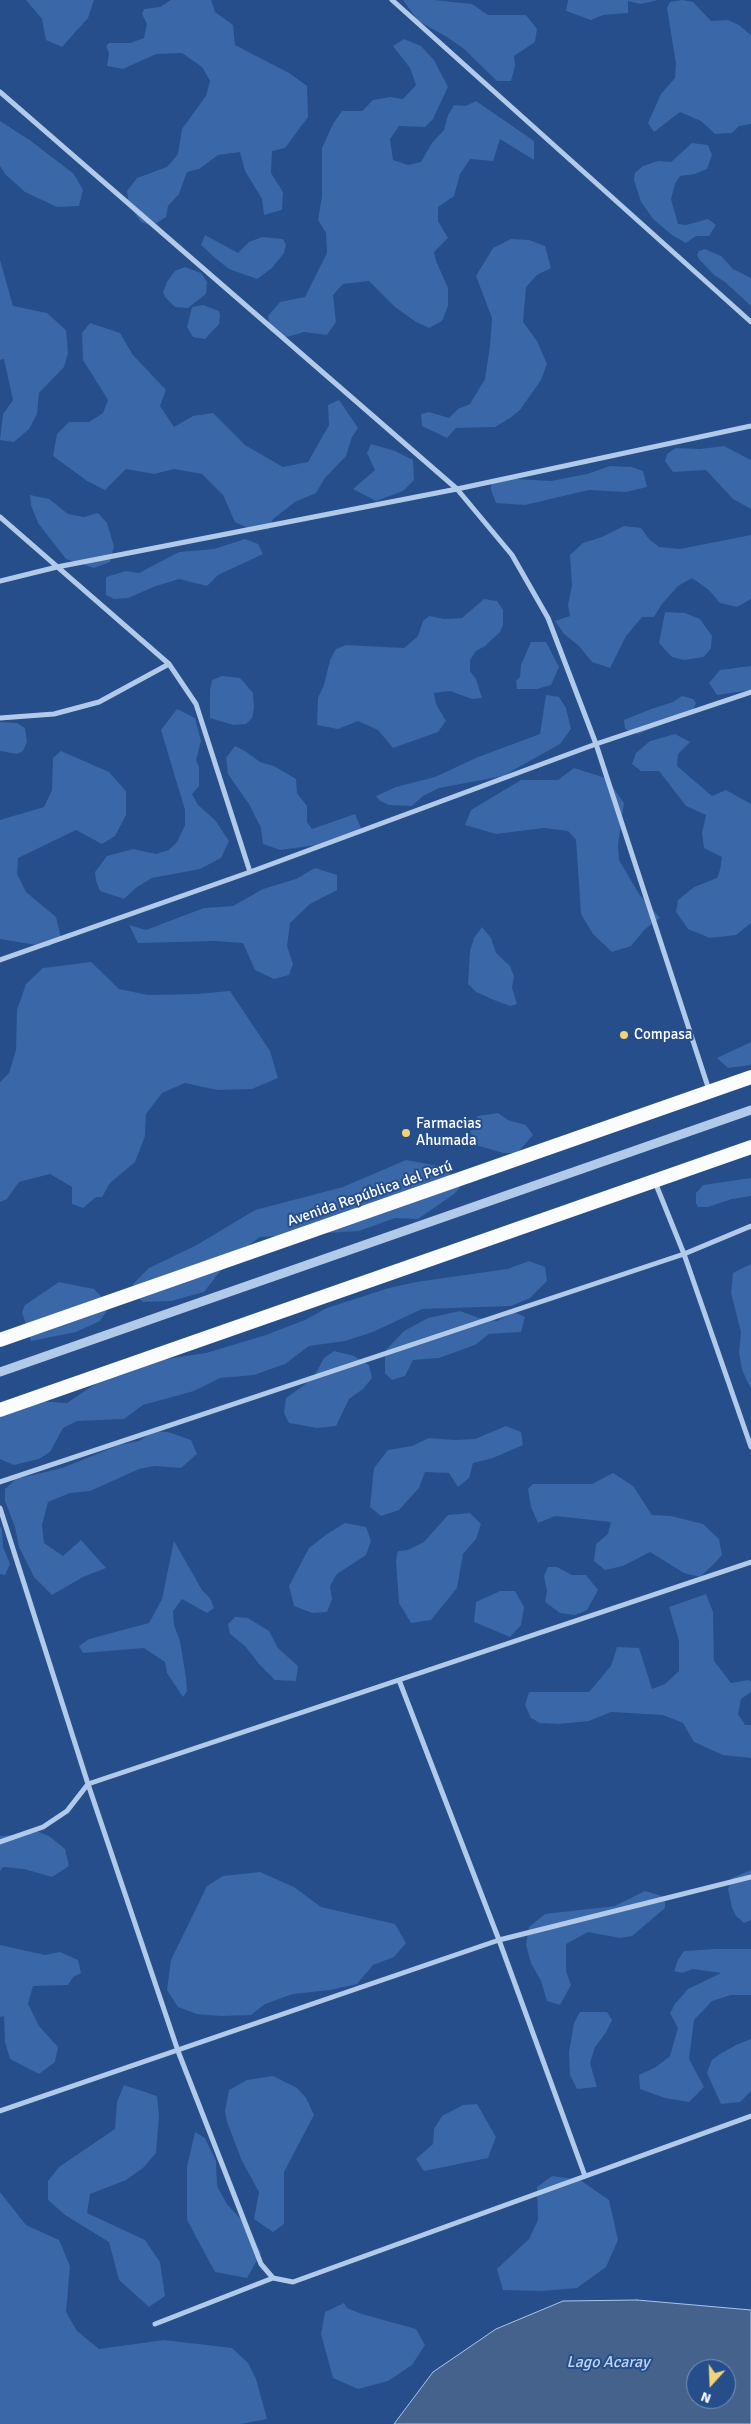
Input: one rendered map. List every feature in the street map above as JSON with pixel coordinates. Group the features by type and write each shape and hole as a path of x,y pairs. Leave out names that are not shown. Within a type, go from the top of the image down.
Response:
{"highway":[{"name":"Avenida República del Perú","path":"0,1340 710,1093 751,1077"},
{"path":"0,1410 751,1147"}],"street":[{"path":"392,0 751,322"},
{"path":"0,92 457,488 512,555 548,618 596,744 710,1093"},
{"path":"0,581 57,567 457,488 751,426"},
{"path":"0,517 169,664 196,704 250,872"},
{"path":"0,718 54,714 99,702 169,664"},
{"path":"0,960 250,872 596,744 751,692"},
{"path":"0,1372 751,1110"},
{"path":"655,1182 684,1254 748,1429 751,1447"},
{"path":"0,1482 684,1254 751,1226"},
{"path":"0,1508 88,1784 178,2051 261,2264 273,2278"},
{"path":"0,1842 43,1827 67,1811 88,1784 751,1562"},
{"path":"399,1680 499,1940 585,2176"},
{"path":"0,2111 499,1940 751,1877"},
{"path":"155,2324 273,2278 293,2282 751,2116"}],"shaded area":[{"path":"26,0 94,0 88,18 62,47 46,40 42,19"},
{"path":"171,0 211,0 215,12 233,25 235,45 289,73 307,86 308,117 285,148 272,151 271,173 283,192 282,210 264,215 262,199 245,171 240,152 218,155 199,169 187,172 179,194 168,206 166,217 152,226 141,222 129,205 127,191 137,178 167,167 178,154 182,129 206,96 210,81 202,67 182,53 156,54 123,69 107,66 109,53 106,46 109,43 130,43 144,38 147,24 142,14 144,9 160,7"},
{"path":"403,0 434,0 472,4 488,15 526,15 537,29 535,42 514,56 515,66 511,81 497,81 464,49 418,21"},
{"path":"568,0 658,0 641,4 628,1 628,13 603,15 591,20 566,11"},
{"path":"682,0 693,2 711,21 728,20 739,25 751,35 751,124 739,126 732,133 715,134 701,121 680,112 654,132 648,123 661,94 675,78 676,64 667,8 670,2"},
{"path":"404,39 421,46 434,60 448,87 433,119 425,127 399,126 390,139 393,160 408,165 421,162 432,143 444,130 448,115 454,105 466,106 476,101 534,141 534,160 500,139 493,161 470,159 460,174 454,196 438,207 438,221 448,238 434,252 448,288 448,306 442,321 429,328 416,322 395,307 369,281 343,284 333,295 336,322 327,335 304,332 287,337 270,331 268,316 280,302 305,297 327,253 326,233 318,220 322,196 322,148 333,124 342,111 362,111 373,100 390,97 403,99 416,85 410,68 393,46"},
{"path":"0,121 31,141 74,174 83,190 79,206 57,207 25,192 6,175 0,166"},
{"path":"692,143 708,145 712,155 707,169 695,174 680,176 675,184 671,199 678,224 686,225 708,219 716,225 709,236 696,236 686,243 672,235 654,220 641,202 634,180 635,173 643,166 658,161 671,162"},
{"path":"205,235 238,253 249,242 262,237 283,239 286,245 284,253 272,268 257,279 229,269 214,257 201,245"},
{"path":"511,239 529,240 545,246 551,268 537,275 526,287 523,322 537,341 547,364 541,380 520,410 510,418 495,427 456,428 447,438 422,426 421,414 429,412 449,418 458,409 470,404 485,379 492,318 476,276 493,248"},
{"path":"705,249 721,256 733,269 751,278 751,306 725,282 714,275 699,259 697,255 699,251"},
{"path":"0,260 13,306 47,313 66,330 68,353 64,367 39,393 37,414 29,429 14,442 0,440 3,414 13,400 4,359 0,360"},
{"path":"185,267 201,273 207,282 206,294 188,308 175,307 165,297 163,292 175,271"},
{"path":"203,305 219,311 220,316 219,324 205,339 193,337 187,327 192,307"},
{"path":"90,323 120,333 133,355 166,390 160,406 174,427 193,416 213,413 245,445 283,467 308,462 329,425 328,405 339,400 358,428 352,437 346,456 325,478 316,493 295,502 273,519 269,529 252,530 235,522 223,495 202,474 174,469 154,474 126,469 105,490 87,481 53,456 57,434 69,422 89,422 103,413 108,400 83,360 82,333"},
{"path":"371,444 395,451 413,460 414,480 403,491 376,501 353,489 375,470 367,453"},
{"path":"724,446 751,460 751,509 733,499 706,470 673,472 665,461 667,454 676,448 700,449"},
{"path":"610,466 632,467 643,471 647,487 626,492 589,490 525,505 496,503 491,490 491,482 500,478 551,481 587,474"},
{"path":"30,495 49,499 68,514 84,517 98,513 107,523 114,546 110,562 94,568 66,559 38,523 31,505"},
{"path":"624,526 641,528 649,539 659,547 680,549 751,535 751,599 737,607 720,603 709,590 692,578 678,586 662,604 654,617 642,617 626,636 610,668 592,662 579,646 564,634 555,621 570,616 568,605 572,585 570,555 583,543 602,537"},
{"path":"245,539 258,544 263,554 218,575 207,586 179,579 128,598 114,599 106,595 106,577 126,571 139,573 179,552 214,549"},
{"path":"484,599 497,601 503,610 503,625 500,632 485,646 476,651 470,660 470,671 476,679 482,698 472,699 450,691 434,693 436,704 446,721 438,732 393,748 378,730 358,721 338,729 317,725 318,698 324,685 330,660 336,649 346,645 404,648 418,636 423,621 429,616 444,619 462,618"},
{"path":"665,612 685,613 700,619 712,636 711,648 704,657 684,660 672,657 659,643"},
{"path":"531,642 546,642 559,667 551,685 537,689 517,689 516,681 520,677 521,665"},
{"path":"751,666 751,690 717,695 709,683 720,670"},
{"path":"222,676 240,678 253,693 254,708 252,718 246,724 233,725 210,718 212,680"},
{"path":"546,695 559,697 566,708 571,729 560,744 503,776 439,788 423,796 412,806 389,805 380,801 376,796 396,787 435,777 478,757 540,734"},
{"path":"682,696 693,699 696,703 692,713 638,734 625,729 624,720 673,702"},
{"path":"177,709 195,718 201,741 196,760 199,767 199,786 192,794 198,805 215,820 229,841 221,858 200,869 152,878 137,887 124,899 100,891 95,872 107,856 133,849 156,854 169,850 177,842 185,825 185,810 161,730"},
{"path":"0,722 17,723 25,728 27,742 23,751 17,754 0,751"},
{"path":"675,734 690,742 678,754 677,766 712,796 726,790 751,804 751,923 736,935 710,938 688,929 676,912 678,900 694,887 717,878 722,857 704,848 702,833 706,815 686,806 659,771 641,771 632,764 636,753 650,741"},
{"path":"235,746 260,762 274,766 296,779 297,793 307,806 307,822 312,829 355,814 361,828 350,837 324,844 280,850 263,844 261,828 249,804 228,774 226,758"},
{"path":"61,751 109,772 126,791 126,815 115,836 102,844 76,830 18,858 17,874 26,892 56,917 61,938 48,947 0,939 0,820 44,807 52,790 53,758"},
{"path":"574,768 606,778 624,803 618,845 619,860 639,894 660,918 645,929 631,946 612,952 593,934 581,914 576,840 568,831 544,828 496,834 465,825 471,810 521,780 558,780"},
{"path":"315,868 337,875 337,890 310,904 290,923 287,946 293,964 289,975 274,979 255,970 243,943 215,941 138,943 129,925 146,930 204,908 233,906 263,889 296,879"},
{"path":"482,927 491,938 496,953 510,966 514,976 512,988 517,1004 510,1006 494,1000 476,992 468,984 470,951 474,938"},
{"path":"91,962 119,989 148,995 230,991 270,1051 278,1078 252,1089 217,1090 185,1083 162,1093 146,1114 145,1136 135,1162 110,1183 102,1197 96,1197 83,1208 72,1204 72,1187 50,1174 19,1182 7,1199 0,1202 0,1082 9,1073 16,1050 17,1010 26,984 43,968"},
{"path":"751,1042 751,1065 728,1068 717,1058"},
{"path":"498,1113 508,1120 526,1125 533,1135 517,1153 503,1153 476,1145 470,1131 480,1126 477,1116"},
{"path":"406,1160 444,1167 462,1185 454,1194 418,1219 395,1218 359,1231 260,1237 229,1260 204,1292 171,1301 143,1302 133,1293 133,1284 149,1268 195,1246 255,1210 343,1187"},
{"path":"751,1178 751,1196 732,1199 708,1207 698,1207 696,1203 696,1193 703,1185"},
{"path":"529,1261 545,1267 547,1281 530,1298 511,1306 422,1309 373,1332 345,1341 309,1346 285,1364 254,1375 220,1378 194,1391 143,1405 124,1419 77,1421 63,1428 50,1452 39,1459 14,1465 0,1459 0,1408 37,1401 67,1403 109,1375 145,1362 206,1353 266,1335 305,1320 327,1308 389,1288 416,1282 507,1269"},
{"path":"751,1264 751,1389 742,1370 739,1352 741,1332 731,1293 733,1273"},
{"path":"59,1282 94,1289 110,1306 100,1321 76,1332 31,1341 22,1312 25,1305"},
{"path":"460,1311 479,1318 497,1321 514,1312 525,1317 521,1332 489,1334 475,1345 439,1358 413,1360 405,1376 392,1380 385,1373 385,1351 404,1331 428,1318"},
{"path":"334,1351 354,1356 369,1365 372,1378 363,1389 349,1399 336,1426 317,1428 289,1423 284,1413 286,1398 303,1386 316,1373 324,1358"},
{"path":"506,1426 521,1432 523,1445 493,1458 473,1463 469,1478 458,1487 449,1473 425,1472 419,1488 399,1510 381,1516 370,1507 374,1468 388,1450 412,1446 429,1438 475,1439"},
{"path":"154,1431 168,1432 191,1440 197,1454 181,1468 154,1466 139,1469 90,1491 70,1493 48,1502 42,1525 44,1543 63,1556 81,1540 106,1568 83,1577 52,1595 34,1577 19,1547 15,1527 5,1501 5,1489 16,1479 62,1468 119,1445 139,1441"},
{"path":"613,1473 633,1486 652,1515 671,1516 703,1524 719,1539 722,1555 700,1577 684,1573 650,1552 623,1566 605,1570 594,1561 596,1544 608,1534 611,1522 555,1516 538,1523 531,1507 528,1489 533,1484 592,1484"},
{"path":"470,1513 481,1524 476,1539 463,1554 457,1588 431,1620 411,1623 399,1603 397,1553 424,1542 448,1515"},
{"path":"345,1523 366,1527 371,1541 366,1555 337,1574 330,1586 332,1599 327,1612 312,1613 294,1606 289,1586 309,1548"},
{"path":"0,1526 3,1547 10,1564 5,1575 0,1574"},
{"path":"174,1541 202,1590 210,1598 214,1608 207,1613 182,1599 173,1611 174,1625 180,1641 186,1678 187,1691 183,1697 167,1673 165,1662 144,1648 83,1653 79,1646 89,1639 149,1623 162,1599"},
{"path":"548,1567 557,1567 572,1575 586,1575 598,1590 587,1610 575,1615 560,1613 545,1602 547,1591 544,1576"},
{"path":"500,1591 515,1591 524,1607 521,1625 510,1637 474,1622 476,1602"},
{"path":"706,1594 713,1612 714,1661 731,1683 749,1680 751,1682 751,1692 741,1699 738,1714 745,1725 751,1725 751,1758 723,1755 694,1742 683,1723 663,1715 611,1712 589,1721 559,1724 540,1723 531,1718 525,1705 529,1692 589,1692 611,1666 617,1647 639,1648 652,1689 665,1684 679,1671 679,1641 669,1607"},
{"path":"235,1617 248,1618 269,1631 278,1648 298,1666 296,1681 275,1680 245,1646 230,1634 228,1624"},
{"path":"31,1829 49,1836 65,1849 69,1866 52,1877 24,1869 3,1867 0,1871 0,1836 15,1835"},
{"path":"751,1870 751,1920 744,1923 736,1916 732,1908 728,1889 732,1878"},
{"path":"260,1872 294,1887 321,1907 395,1924 406,1943 394,1957 373,1965 357,1984 330,1990 293,1994 265,2004 251,2015 221,2016 197,2014 178,2007 167,1990 171,1960 207,1886 223,1876"},
{"path":"645,1891 665,1897 665,1908 632,1936 620,1938 588,1932 566,1944 566,1971 571,1985 560,2005 547,2001 541,1981 531,1963 526,1945 529,1927 545,1914 615,1906"},
{"path":"0,1945 45,1955 60,1952 78,1960 81,1973 73,1977 68,1985 33,1986 28,2004 39,2026 58,2047 55,2062 39,2074 10,2059 5,2042 4,2016 0,2017"},
{"path":"751,1949 751,1995 731,1995 712,2001 694,2020 689,2059 704,2087 689,2102 665,2098 640,2089 639,2075 656,2067 670,2056 678,2028 670,2013 675,2004 688,1989 721,1973 693,1969 682,1973 674,1971 678,1960 684,1951"},
{"path":"580,2012 607,2012 612,2020 605,2034 595,2047 590,2063 597,2087 577,2089 570,2075 569,2052 574,2023"},
{"path":"751,2039 751,2091 740,2102 721,2104 707,2073 712,2060 736,2045"},
{"path":"273,2076 297,2088 306,2098 314,2115 284,2172 284,2224 273,2232 254,2219 259,2192 242,2161 227,2122 225,2111 229,2090 247,2080"},
{"path":"124,2085 157,2096 159,2116 156,2153 143,2168 126,2180 90,2194 87,2213 145,2240 160,2262 165,2296 149,2307 119,2280 109,2242 65,2215 48,2200 48,2181 59,2167 115,2129 117,2102"},
{"path":"477,2104 496,2137 488,2158 424,2171 416,2159 433,2144 434,2129 442,2116 463,2105"},
{"path":"195,2132 205,2138 216,2161 217,2186 227,2204 247,2226 261,2253 247,2278 215,2272 187,2220 187,2167"},
{"path":"552,2176 580,2180 609,2200 618,2240 606,2267 577,2288 542,2291 503,2290 497,2269 529,2239 538,2220 537,2187"},
{"path":"0,2192 26,2225 59,2240 70,2266 66,2312 77,2331 99,2349 164,2340 232,2348 248,2363 256,2379 267,2419 241,2424 0,2424"},
{"path":"344,2303 347,2308 362,2314 416,2329 425,2345 412,2365 388,2381 358,2389 333,2378 321,2334 325,2312"}],"water":[{"name":"Lago Acaray","path":"637,2300 751,2310 751,2424 394,2424 433,2372 496,2329 563,2301"}],"place":[{"name":"Compasa","path":"624,1035"},
{"name":"Farmacias Ahumada","path":"406,1133"}]}
